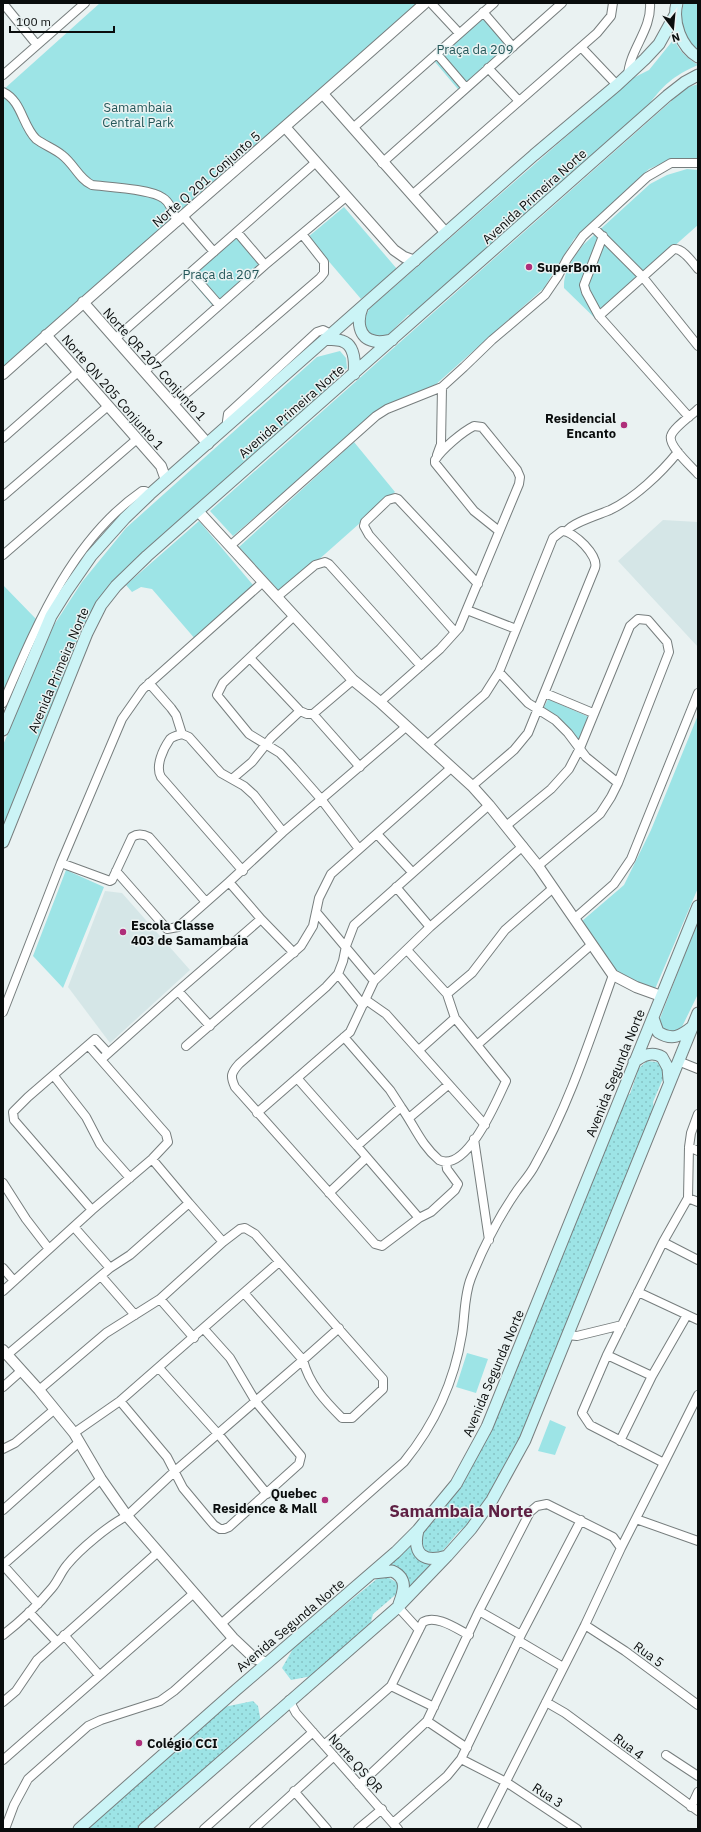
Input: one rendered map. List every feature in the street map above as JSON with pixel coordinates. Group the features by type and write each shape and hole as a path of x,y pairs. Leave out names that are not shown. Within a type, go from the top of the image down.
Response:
{"main road":[{"name":"Avenida Primeira Norte","path":"4,723 51,616 91,556 124,518 534,155 628,76 659,44 676,7"},
{"path":"676,7 678,30 685,44 698,57"},
{"name":"Avenida Primeira Norte","path":"3,842 87,633 101,604 116,586 198,511 667,96 698,75"},
{"path":"362,308 358,323 366,338 380,342 392,340"},
{"path":"328,337 341,340 347,344 354,358 354,374"},
{"name":"Avenida Segunda Norte","path":"79,1829 267,1663 373,1573 418,1530 456,1484 487,1427 698,906"},
{"path":"144,1829 398,1607 448,1556 471,1529 492,1500 510,1470 525,1440 669,1081 698,1013"},
{"path":"653,1018 658,1032 669,1038 681,1035 693,1026"},
{"path":"634,1062 646,1054 662,1057 668,1068 669,1081"},
{"path":"418,1530 416,1544 421,1554 425,1558 437,1559 448,1556"},
{"path":"373,1573 392,1571 402,1578 404,1588 398,1607"}],"street":[{"path":"3,75 85,3"},
{"name":"Norte Q 201 Conjunto 5","path":"3,374 83,302 323,94 425,3"},
{"path":"432,3 459,33"},
{"path":"353,128 494,3"},
{"path":"382,163 562,3"},
{"path":"412,195 597,33 611,16 613,3"},
{"path":"628,76 628,64 646,28 650,3"},
{"path":"7,7 37,45"},
{"path":"483,12 513,47"},
{"path":"581,47 617,86"},
{"path":"437,54 466,88"},
{"path":"488,68 519,101"},
{"path":"3,92 16,102 21,114 37,139 64,156 86,182 92,185 149,192 163,198 180,219 214,252"},
{"path":"323,94 382,163 446,233"},
{"path":"285,127 394,250 404,257 415,261"},
{"path":"116,338 316,162"},
{"path":"230,546 376,416 387,409 442,387 492,340 544,295 551,287 577,243 593,226 646,177 671,163 698,163"},
{"path":"145,371 265,264 346,197"},
{"path":"593,226 642,276 698,346"},
{"path":"237,232 265,264"},
{"path":"174,404 324,273 324,262 302,234"},
{"path":"603,236 584,285 586,292 599,316 689,417"},
{"path":"599,316 642,276 676,248 682,252 698,269"},
{"path":"394,250 403,272"},
{"path":"191,273 219,305"},
{"name":"Norte QR 207 Conjunto 1","path":"83,302 208,444"},
{"name":"Norte QN 205 Conjunto 1","path":"46,335 161,466 166,480"},
{"path":"3,438 78,372"},
{"path":"442,387 441,444 435,460 436,465 479,517 499,531"},
{"path":"3,496 108,406"},
{"path":"698,409 671,435 671,442 698,474"},
{"path":"380,702 421,666 455,632 462,622 519,484 520,477 517,470 482,427 474,426 467,430 437,457"},
{"path":"3,555 137,439"},
{"path":"427,745 486,694 498,672 553,538 557,534 567,531 574,525 612,509 666,467 678,452"},
{"name":"Norte QN 205 Conjunto 1","path":"161,466 176,471"},
{"path":"3,703 41,616 70,567 106,522 142,491 150,494"},
{"path":"455,632 369,535 364,526 365,522 388,500 395,498 398,499 478,584"},
{"path":"198,511 353,680 407,726 472,786 489,805 538,866 552,889 613,975 636,987 661,996"},
{"path":"472,786 522,742 528,733 596,565 594,557 572,534 567,531"},
{"path":"277,597 315,565 321,563 328,564 421,666"},
{"path":"3,1012 61,862 122,719 135,698 149,683 263,582"},
{"path":"467,610 516,629"},
{"path":"294,616 223,683 218,689 217,695 249,734 280,753 321,799 359,849"},
{"path":"506,826 551,789 569,769 580,748 593,713 630,626 638,619 648,620 667,642 669,652 618,783 600,814 538,866"},
{"path":"250,658 300,711 306,714 313,714 353,680"},
{"path":"498,672 538,711 555,720 586,757 618,783"},
{"path":"149,683 176,715 182,734 189,738 221,773 244,786 254,795 283,832"},
{"path":"574,919 614,884 631,859 698,692"},
{"path":"545,693 593,713"},
{"path":"232,779 252,762 271,738 300,711"},
{"path":"313,714 360,767"},
{"path":"116,871 167,929 178,927 242,871 283,832 407,726"},
{"path":"182,734 171,739 160,760 158,772 242,871"},
{"path":"186,1046 294,953 307,937 316,913 319,898 331,874 451,768"},
{"path":"446,1162 447,1169 458,1184 455,1190 431,1212 419,1218 382,1246 377,1246 257,1113 235,1087 230,1077 231,1073 282,1024 326,987 338,974 354,925 489,805"},
{"path":"61,862 106,881 112,880 132,837 140,834 145,835 149,837 206,902"},
{"path":"377,834 412,872"},
{"path":"257,1113 350,1032 374,981 430,927 523,846"},
{"path":"229,882 261,919 294,953"},
{"path":"396,887 430,927"},
{"path":"447,994 472,973 505,930 552,889"},
{"path":"316,913 346,946 374,981"},
{"path":"105,1056 261,919"},
{"path":"477,1045 591,945"},
{"path":"344,1037 390,1090 409,1118 414,1130 433,1155 439,1160 446,1162 455,1158 469,1147 485,1125 506,1081 455,1018 447,994 407,950"},
{"path":"338,974 365,1002 386,1014 485,1125"},
{"path":"222,1624 404,1462 419,1444 435,1418 451,1379 460,1345 470,1279 488,1240 517,1191 536,1164 556,1124 580,1067 613,975"},
{"path":"178,991 210,1026"},
{"path":"419,1050 455,1018"},
{"path":"3,1291 92,1210 152,1159 168,1142 166,1134 105,1056 88,1044 54,1076 16,1108 12,1116 92,1210"},
{"path":"678,1061 698,1069"},
{"path":"54,1076 86,1117 100,1144 130,1178"},
{"path":"297,1078 419,1218"},
{"path":"409,1118 448,1085"},
{"path":"357,1146 401,1107"},
{"path":"664,1463 590,1425 582,1413 606,1354 663,1242 688,1198 689,1147 691,1133 698,1114"},
{"path":"474,1139 488,1240"},
{"path":"689,1147 698,1151"},
{"path":"329,1193 366,1158"},
{"path":"152,1159 223,1242"},
{"path":"3,1183 26,1219 49,1249"},
{"path":"688,1198 698,1202"},
{"path":"189,1203 130,1255 110,1268 5,1352 39,1390 74,1433 78,1443 127,1516 233,1638 254,1658 267,1663"},
{"path":"74,1227 110,1268"},
{"path":"39,1390 106,1333 160,1299 223,1242 240,1229 245,1228 255,1234 383,1379 383,1389 381,1392 352,1418 342,1418 321,1397 306,1370 303,1360 244,1293"},
{"path":"663,1242 698,1260"},
{"path":"74,1433 120,1401 194,1338 279,1262"},
{"path":"3,1268 14,1281"},
{"path":"101,1276 135,1315"},
{"path":"638,1292 698,1320"},
{"path":"160,1299 194,1338"},
{"path":"620,1441 652,1376 687,1315"},
{"path":"567,1335 577,1336 622,1325"},
{"path":"3,1635 38,1604 53,1587 67,1564 110,1526 127,1516 175,1471 256,1402 339,1328"},
{"path":"120,1401 167,1457 183,1488 211,1522 220,1529 229,1527 300,1464 301,1456 256,1402 230,1358 204,1329"},
{"path":"606,1354 652,1376"},
{"path":"159,1368 267,1494"},
{"path":"3,1386 21,1371"},
{"path":"482,1829 585,1625 621,1548 698,1395"},
{"path":"3,1449 15,1443 54,1409"},
{"path":"3,1510 78,1443"},
{"path":"38,1604 3,1565 101,1479"},
{"path":"359,1785 426,1721 470,1635 479,1611 534,1508 547,1504 581,1520 613,1538 621,1548"},
{"path":"636,1519 698,1541"},
{"path":"396,1826 461,1759 520,1638 581,1520"},
{"path":"3,1702 16,1691 37,1660 158,1552"},
{"path":"3,1748 6,1758 194,1593"},
{"path":"398,1607 419,1630"},
{"path":"479,1611 563,1667"},
{"path":"29,1612 57,1642"},
{"path":"324,1745 391,1686 423,1622 434,1619 470,1635"},
{"name":"Rua 5","path":"585,1625 698,1705"},
{"path":"64,1635 99,1675"},
{"path":"5,1829 14,1805 28,1779 88,1726 111,1716 160,1700 174,1690 233,1638"},
{"path":"254,1658 258,1671"},
{"path":"391,1686 434,1707"},
{"name":"Rua 4","path":"546,1702 565,1713 695,1809"},
{"name":"Norte QS QR","path":"286,1704 296,1713 396,1826"},
{"path":"426,1721 467,1748"},
{"path":"204,1829 313,1732"},
{"path":"254,1829 334,1756"},
{"path":"666,1756 698,1776"},
{"name":"Rua 3","path":"461,1759 506,1782 577,1829"},
{"path":"294,1791 327,1829"},
{"path":"695,1809 698,1792"},
{"path":"358,1829 382,1809"}],"shaded area":[{"path":"663,520 698,522 698,647 618,561"},
{"name":"Escola Classe 403 de Samambaia","path":"105,891 122,893 190,970 110,1043 68,987"}],"green space":[{"name":"Samambaia Central Park","path":"100,3 428,3 3,378 3,90"},
{"path":"684,3 698,3 698,53 689,42 682,24 681,17"},
{"name":"Praça da 209","path":"484,7 518,46 462,94 430,56"},
{"path":"674,39 684,54 698,65 675,77 669,82 647,107 418,313 408,315 387,336 379,338 368,335 365,330 364,320 369,309 633,78 649,70"},
{"path":"698,84 698,159 674,158 649,169 574,239 544,288 434,386 365,423 233,536 210,511 686,88"},
{"path":"687,169 698,170 698,225 601,311 602,325 564,288 565,276 569,265 583,245 650,184 667,175"},
{"path":"344,207 397,269 361,299 308,237"},
{"name":"Praça da 207","path":"238,228 270,265 216,310 184,272"},
{"path":"340,351 346,358 347,368 328,388 328,393 104,593 82,632 3,832 3,745 54,625 82,582 126,528 317,357"},
{"path":"354,442 395,492 281,593 239,547"},
{"path":"199,521 253,585 196,640 152,589 141,587 132,592 126,585"},
{"path":"3,585 36,619 3,699"},
{"path":"548,699 589,717 579,743 558,716 543,709"},
{"path":"698,715 698,888 655,989 615,972 582,921 624,885 651,830"},
{"path":"66,870 104,887 63,988 33,956"},
{"path":"698,920 698,994 679,1033 663,1031 659,1021"},
{"path":"647,1061 657,1062 664,1069 665,1074 653,1102 654,1109 522,1436 500,1479 468,1526 462,1529 442,1551 436,1554 430,1553 422,1549 421,1535 442,1511 444,1504 458,1485 624,1097 630,1094 639,1068"},
{"path":"467,1353 488,1359 476,1393 456,1387"},
{"path":"550,1420 566,1427 555,1455 538,1451"},
{"path":"413,1544 417,1556 425,1563 433,1566 408,1591 398,1568 389,1565"},
{"path":"378,1578 389,1578 398,1583 400,1591 373,1614 371,1622 312,1676 291,1680 282,1668 294,1647"},
{"path":"253,1701 258,1706 261,1722 138,1829 86,1829 224,1707"}],"place":[{"name":"SuperBom","path":"529,267"},
{"name":"Residencial Encanto","path":"624,425"},
{"name":"Escola Classe 403 de Samambaia","path":"123,932"},
{"name":"Quebec Residence & Mall","path":"325,1500"},
{"name":"Colégio CCI","path":"139,1743"}],"district":[{"name":"Samambaia Norte","path":"461,1511"}]}
